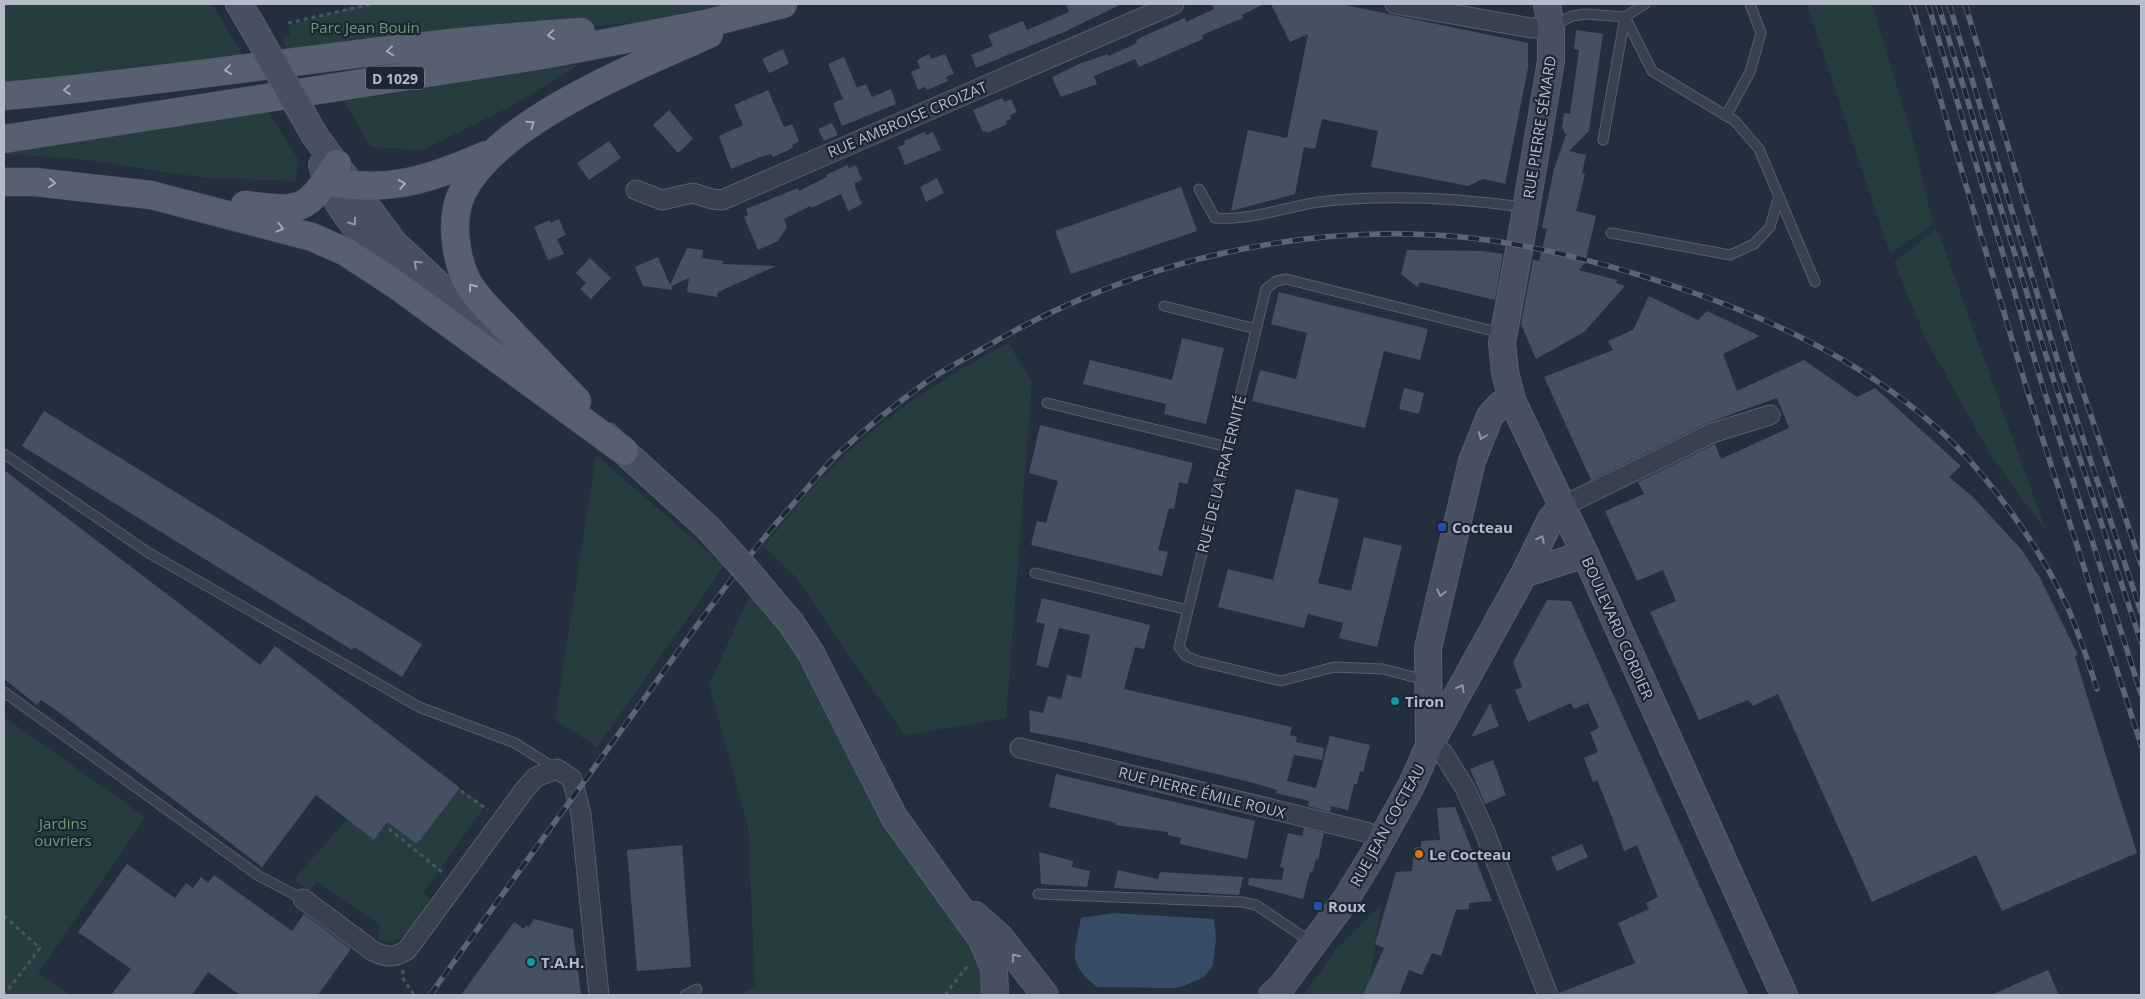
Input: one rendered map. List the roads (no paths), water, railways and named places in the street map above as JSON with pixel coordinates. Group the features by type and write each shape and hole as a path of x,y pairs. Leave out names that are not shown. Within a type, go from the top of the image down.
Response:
{"main road":[{"name":"D 1029","path":"4,138 543,55 705,24 778,5"},
{"path":"624,451 468,283 461,266 456,228 461,195 477,169 501,148 550,112 633,68 778,5"},
{"path":"4,96 94,88 314,59 476,42 574,32 705,24"},
{"path":"4,182 35,182 285,209 298,208 306,204 332,172 353,187 392,185 427,179 451,171 501,148"},
{"path":"151,195 312,237 346,252 395,284 624,451"}],"street":[{"name":"RUE AMBROISE CROIZAT","path":"636,190 662,200 692,193 722,200 1174,4"},
{"path":"1395,4 1531,28 1549,15"},
{"path":"245,14 315,136 351,220 373,248 473,333 516,358"},
{"name":"RUE PIERRE SÉMARD","path":"1519,251 1551,60 1549,15"},
{"path":"353,187 394,243 482,323 516,358 624,451 707,527 786,617 811,653 894,817 917,852 945,887 981,938 994,968 995,995"},
{"name":"BOULEVARD CORDIER","path":"1519,251 1502,343 1505,372 1512,400 1585,554 1784,995"},
{"name":"RUE JEAN COCTEAU","path":"1429,746 1428,648 1472,461 1490,416 1500,404 1512,400"},
{"path":"1563,506 1712,433 1770,415"},
{"name":"RUE JEAN COCTEAU","path":"1272,995 1282,986 1344,902 1382,839 1411,786 1429,746 1524,574 1551,519 1563,506"},
{"path":"1524,574 1585,554"},
{"path":"1429,746 1443,753 1465,788 1484,830 1543,994"},
{"name":"RUE PIERRE ÉMILE ROUX","path":"1020,748 1366,832 1382,839"},
{"path":"303,899 373,951 384,956 396,956 407,950 536,777 556,769 572,779 581,814 599,995"},
{"path":"945,887 1000,937 1045,995"}],"lane":[{"path":"1549,15 1572,16 1586,14 1625,17 1645,4"},
{"path":"1726,116 1750,72 1761,33 1750,4"},
{"path":"1625,17 1652,71 1735,122 1759,149 1815,282"},
{"path":"1603,140 1625,17"},
{"path":"1199,189 1215,218 1236,220 1318,202 1396,197 1467,199 1527,207"},
{"path":"1611,233 1730,255 1754,244 1770,227 1779,195"},
{"name":"RUE DE LA FRATERNITÉ","path":"1428,681 1382,669 1334,667 1281,681 1198,661 1186,656 1180,647 1266,290 1276,281 1286,279 1503,333"},
{"path":"1164,306 1256,329"},
{"path":"1047,403 1228,447"},
{"path":"4,454 149,553 419,707 515,743 556,769"},
{"path":"1035,574 1188,610"},
{"path":"4,692 259,876 303,899"},
{"path":"1038,894 1242,902 1256,905 1314,943"},
{"path":"685,995 698,989"}],"water":[{"path":"1113,913 1214,919 1216,939 1213,965 1204,977 1181,987 1097,987 1081,971 1075,956 1081,918"}],"railway":[{"path":"1912,4 2028,393 2141,745"},
{"path":"1928,4 2042,384 2141,694"},
{"path":"1938,4 2053,378 2141,642"},
{"path":"1949,4 2062,375 2141,612"},
{"path":"1965,4 2076,371 2141,564"},
{"path":"430,995 723,590 782,517 840,452 881,416 932,378 1040,318 1100,291 1162,269 1226,252 1291,241 1356,235 1422,234 1488,240 1545,250 1656,280 1748,313 1820,347 1855,367 1920,413 1950,440 1990,485 2015,517 2058,588 2075,626 2097,689"}],"place":[{"name":"Cocteau","path":"1442,527"},
{"name":"Tiron","path":"1395,701"},
{"name":"Le Cocteau","path":"1419,854"},
{"name":"Roux","path":"1318,906"},
{"name":"T.A.H.","path":"531,962"}],"park label":[{"name":"Parc Jean Bouin","path":"365,27"},
{"name":"Jardins ouvriers","path":"63,832"}]}
